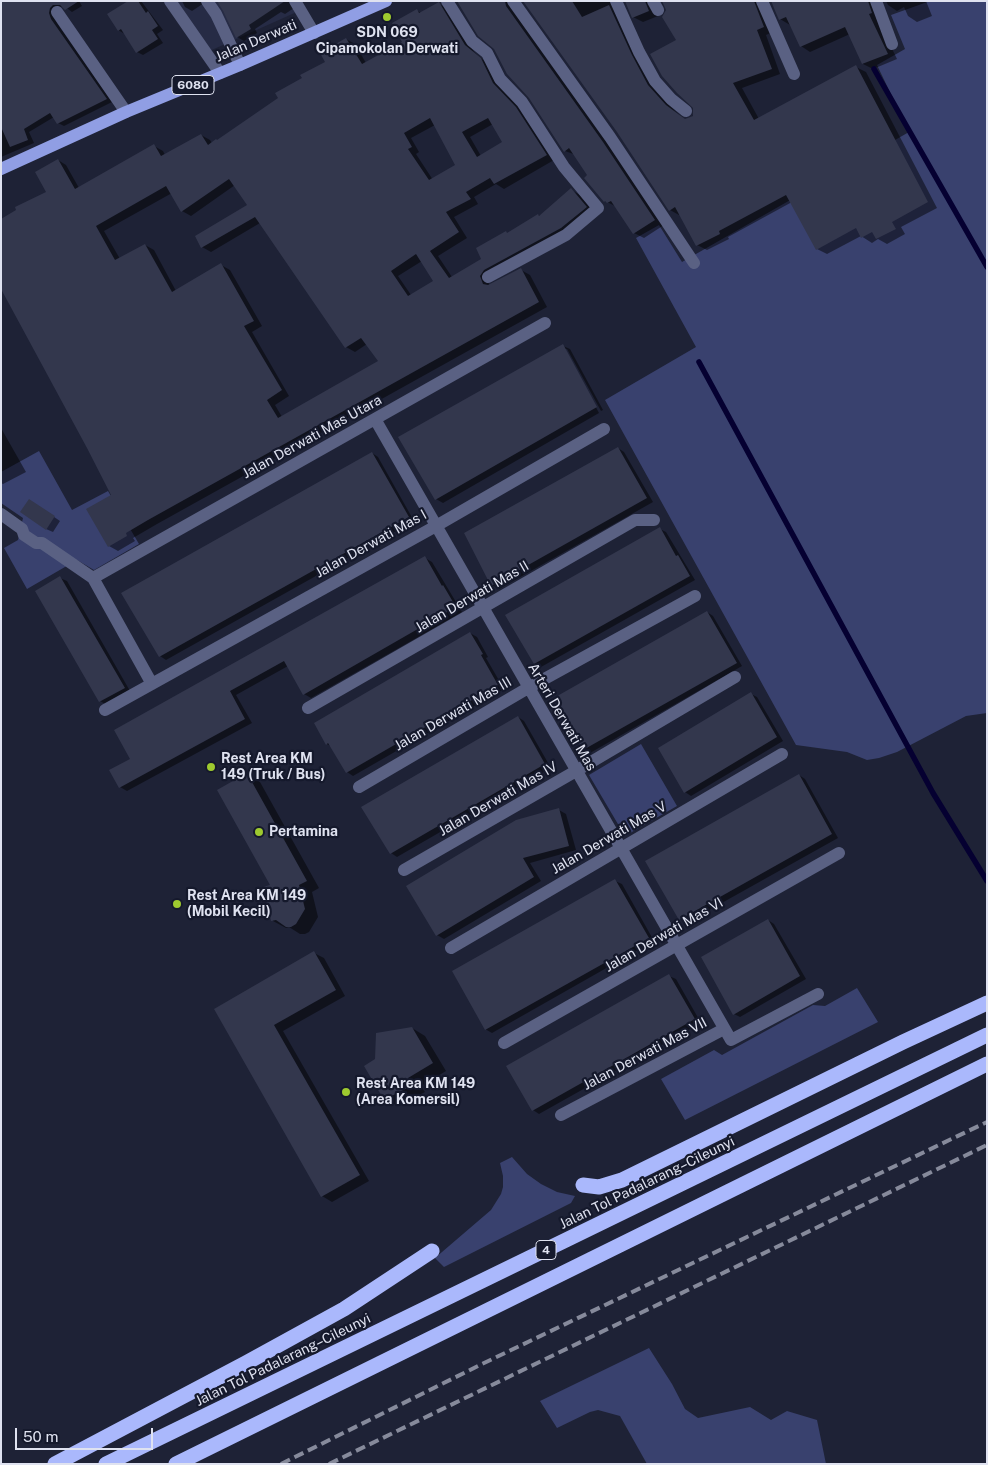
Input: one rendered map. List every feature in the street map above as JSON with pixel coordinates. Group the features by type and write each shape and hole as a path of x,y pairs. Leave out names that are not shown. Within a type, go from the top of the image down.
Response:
{"highway":[{"path":"583,1185 599,1186 622,1180 903,1042 987,1003"},
{"name":"Jalan Tol Padalarang–Cileunyi","path":"106,1464 987,1035"},
{"name":"4","path":"176,1464 987,1064"},
{"path":"55,1464 344,1309 432,1251"}],"main road":[{"name":"Jalan Derwati","path":"1,169 126,112 314,33 369,5 386,1"}],"street":[{"path":"170,1 220,73"},
{"path":"207,1 216,14 240,65"},
{"path":"295,1 314,33"},
{"path":"447,1 472,41 487,53 500,78 522,102 564,167 598,208 566,235 488,277"},
{"path":"513,1 610,137 694,263"},
{"path":"616,1 639,52 655,81 686,112"},
{"path":"762,1 794,74"},
{"path":"876,1 892,44"},
{"path":"57,12 126,112"},
{"name":"Jalan Derwati Mas Utara","path":"93,578 545,323"},
{"name":"Arteri Derwati Mas","path":"375,419 724,1029"},
{"name":"Jalan Derwati Mas I","path":"105,710 436,526 604,429"},
{"path":"1,514 22,529 29,528 40,537 42,543 93,578 152,684"},
{"name":"Jalan Derwati Mas II","path":"308,708 635,520 654,520"},
{"name":"Jalan Derwati Mas III","path":"358,787 528,688 695,596"},
{"name":"Jalan Derwati Mas IV","path":"404,870 576,772 735,677"},
{"name":"Jalan Derwati Mas V","path":"451,948 782,754"},
{"name":"Jalan Derwati Mas VI","path":"504,1044 839,853"},
{"name":"Jalan Derwati Mas VII","path":"561,1115 724,1029 731,1040 818,994"}],"shaded area":[{"path":"170,1 292,1 299,11 205,53"},
{"path":"930,1 987,1 987,713 966,716 897,752 867,760 847,752 796,745 605,400 696,347 636,238 659,225 682,262 909,132 877,65 905,49 891,15"},
{"path":"39,451 72,510 108,491 139,544 94,570 77,560 27,589 4,548 18,540 23,518 1,503 1,472"},
{"path":"641,744 677,806 625,836 589,775"},
{"path":"857,988 878,1022 685,1120 661,1079 714,1050 722,1055 813,1005 825,1006"},
{"path":"512,1157 527,1174 541,1184 557,1192 575,1196 571,1203 444,1267 435,1258 491,1210 503,1187 500,1163"},
{"path":"649,1348 672,1384 685,1409 698,1418 750,1407 771,1420 787,1411 817,1420 826,1464 647,1464 620,1416 598,1410 557,1428 540,1401"}],"building":[{"path":"1,1 79,1 65,10 60,5 53,5 49,13 51,19 107,99 57,124 50,113 24,129 28,140 10,147 1,127"},
{"path":"128,1 138,1 146,13 148,11 158,26 152,30 158,39 136,53 121,29 118,31 107,14"},
{"path":"217,1 285,1 249,25 251,29 236,38"},
{"path":"457,1 505,1 506,6 603,142 655,220 633,234 611,201 604,202 584,178 587,175 569,148 564,152 529,98 507,74 494,49 478,36"},
{"path":"523,1 572,1 582,17 609,5 648,85 666,105 685,119 693,116 693,108 662,76 650,54 676,40 662,17 666,10 662,1 754,1 764,27 757,30 772,69 733,83 754,120 856,65 928,202 892,222 896,229 876,239 872,232 861,238 856,228 816,250 786,195 719,231 720,234 696,246 675,207 669,211 617,132"},
{"path":"625,1 645,1 649,11 632,18"},
{"path":"771,1 868,1 872,13 869,14 888,54 862,64 845,27 800,47 786,17 779,20"},
{"path":"439,2 465,45 481,58 493,83 516,107 547,155 494,184 490,178 466,192 471,199 446,212 459,232 430,251 449,278 481,259 476,248 506,231 507,233 538,214 539,216 571,188 587,207 561,228 484,270 480,276 483,284 488,285 521,268 539,302 148,520 126,533 127,536 108,547 86,509 111,495 1,289 1,219 16,210 15,207 46,192 35,172 58,159 75,189 154,144 161,156 201,134 208,145 278,98 275,93 302,78 300,75 325,62 320,53 346,38 362,64 402,42 392,23 417,9 419,13","holes":["430,118 455,165 429,180 408,149 412,147 404,133","488,118 502,142 477,157 462,132","229,179 247,205 195,236 201,248 255,217 345,348 361,338 378,361 278,418 267,400 282,390 244,326 254,321 221,263 172,292 145,244 115,260 96,226 166,186 181,212","416,254 433,281 408,296 391,271"]},
{"path":"563,344 597,407 435,500 398,437"},
{"path":"618,447 647,498 491,586 464,533"},
{"path":"372,452 409,517 159,657 121,593"},
{"path":"29,499 55,516 46,530 20,512"},
{"path":"660,527 690,576 534,664 505,615"},
{"path":"425,556 456,607 303,695 284,661 230,691 245,719 119,788 109,770 130,759 114,730"},
{"path":"60,576 125,688 99,702 35,591"},
{"path":"707,611 737,663 583,750 552,699"},
{"path":"470,632 498,685 346,773 328,743 326,745 314,723"},
{"path":"751,692 777,737 684,793 658,748"},
{"path":"518,716 545,764 390,854 361,807"},
{"path":"247,773 307,881 299,885 305,909 296,924 291,927 286,927 276,920 271,921 263,887 270,885 217,790"},
{"path":"799,774 832,834 679,920 645,861"},
{"path":"559,808 569,846 523,858 534,877 436,936 406,886 516,820"},
{"path":"615,879 649,938 485,1030 452,971"},
{"path":"768,919 800,976 733,1015 701,957"},
{"path":"314,951 336,990 274,1025 360,1175 321,1197 214,1009"},
{"path":"669,974 695,1019 532,1111 506,1066"},
{"path":"412,1027 433,1063 408,1078 413,1085 384,1100 364,1066 375,1059 376,1033"}],"waterway":[{"path":"874,69 987,267"},
{"path":"699,362 933,793 987,881"}],"railway":[{"path":"281,1464 482,1364 987,1122"},
{"path":"329,1464 987,1145"}],"place":[{"name":"SDN 069 Cipamokolan Derwati","path":"387,17"},
{"name":"Rest Area KM 149 (Truk / Bus)","path":"211,767"},
{"name":"Pertamina","path":"259,832"},
{"name":"Rest Area KM 149 (Mobil Kecil)","path":"177,904"},
{"name":"Rest Area KM 149 (Area Komersil)","path":"346,1092"}]}
